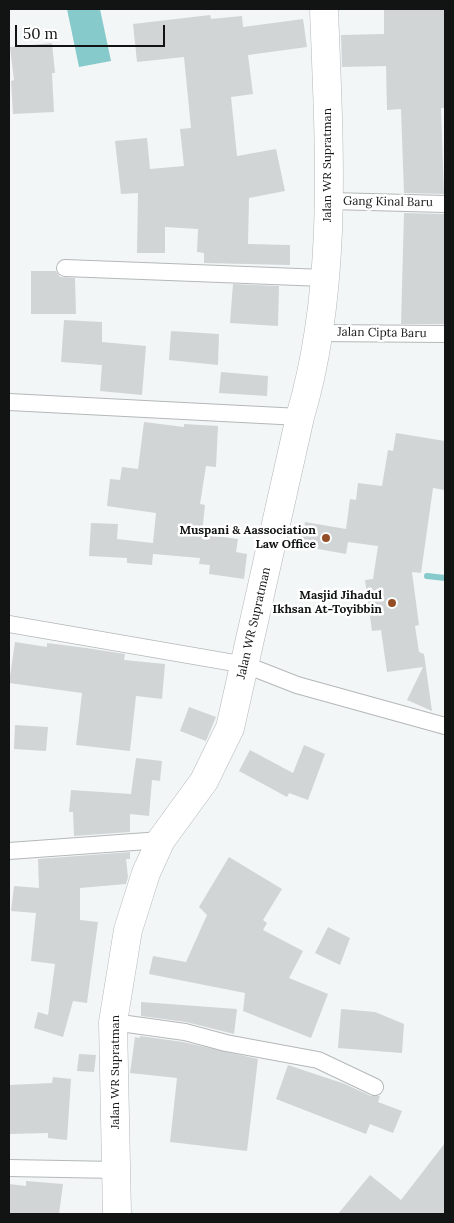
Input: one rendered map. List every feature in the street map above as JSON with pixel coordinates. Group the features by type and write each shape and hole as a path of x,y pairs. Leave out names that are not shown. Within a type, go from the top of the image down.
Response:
{"highway":[{"name":"Jalan WR Supratman","path":"117,1214 113,1022 128,930 146,874 161,840 204,781 230,728 246,665 300,417 312,376 324,278 330,201 324,9"}],"street":[{"name":"Gang Kinal Baru","path":"330,201 445,204"},
{"path":"65,268 324,278"},
{"name":"Jalan Cipta Baru","path":"318,333 445,334"},
{"path":"9,402 300,417"},
{"path":"9,624 246,665 297,685 445,726"},
{"path":"9,851 161,840"},
{"path":"113,1022 185,1032 226,1043 318,1060 375,1087"},
{"path":"9,1168 117,1170"}],"water":[{"path":"67,9 100,9 111,61 79,67"}],"building":[{"path":"384,9 445,9 445,108 441,108 444,194 404,193 401,109 387,110 386,66 342,67 341,35 384,34"},
{"path":"210,15 211,19 242,16 243,27 303,19 307,47 248,55 253,94 231,97 237,156 276,149 285,191 249,198 248,244 290,245 290,265 204,263 204,253 197,252 198,229 165,227 165,253 137,253 138,193 121,194 115,141 147,138 150,169 184,166 180,129 191,128 184,57 137,62 133,24"},
{"path":"52,43 55,73 52,73 54,112 13,114 11,81 14,80 10,47"},
{"path":"404,213 444,214 445,324 401,324"},
{"path":"31,271 56,271 60,277 75,278 76,314 31,314"},
{"path":"233,284 279,286 278,326 230,323"},
{"path":"64,320 102,322 102,342 146,346 142,395 100,391 102,365 61,362"},
{"path":"171,331 219,334 218,365 169,360"},
{"path":"221,372 268,376 267,396 219,393"},
{"path":"144,422 184,427 184,424 218,426 216,467 206,466 200,504 205,505 202,534 238,539 236,552 247,554 244,579 209,574 210,565 199,564 200,558 153,554 152,565 127,563 127,558 89,556 91,523 118,524 117,539 153,543 156,513 107,506 110,479 120,480 122,467 138,469"},
{"path":"396,433 445,441 445,490 433,488 421,573 412,572 419,625 415,626 419,652 424,654 432,711 407,700 423,667 387,672 381,630 372,631 365,580 373,579 378,546 348,542 346,554 301,546 305,522 346,529 350,499 356,500 358,483 382,486 388,450 393,451"},
{"path":"15,642 47,647 47,643 86,648 125,654 124,660 165,664 162,699 136,696 130,751 76,745 82,693 9,683"},
{"path":"189,707 216,717 206,741 180,731"},
{"path":"15,725 48,727 46,751 14,749"},
{"path":"304,745 325,754 308,800 289,793 287,797 239,771 250,750 293,773"},
{"path":"136,758 162,761 160,781 152,780 149,816 130,814 130,832 74,836 73,812 69,812 71,790 131,794"},
{"path":"130,852 130,859 126,859 128,877 126,884 80,888 80,920 98,922 87,1003 73,1001 63,1037 34,1028 38,1012 48,1015 55,964 31,961 36,913 11,911 14,886 39,888 38,859"},
{"path":"229,857 282,889 263,920 267,923 263,930 303,951 289,978 328,994 311,1038 243,1011 245,993 149,974 153,956 186,962 207,915 199,907"},
{"path":"328,927 350,938 340,965 315,953"},
{"path":"141,1002 237,1009 234,1034 186,1022 141,1016"},
{"path":"341,1009 375,1012 404,1024 402,1053 338,1048"},
{"path":"140,1036 183,1042 258,1059 247,1151 170,1142 177,1078 130,1073 135,1037 140,1038"},
{"path":"79,1054 96,1055 94,1072 77,1071"},
{"path":"288,1065 345,1084 371,1096 380,1096 378,1102 402,1111 393,1133 370,1124 366,1134 276,1099"},
{"path":"53,1077 71,1079 67,1140 48,1138 48,1133 9,1134 9,1085 52,1083"},
{"path":"445,1143 445,1214 338,1214 370,1175 401,1200"},
{"path":"26,1181 63,1184 59,1214 9,1214 9,1184 26,1186"}],"waterway":[{"path":"427,576 445,578"}],"place":[{"name":"Muspani & Aassociation Law Office","path":"326,538"},
{"name":"Masjid Jihadul Ikhsan At-Toyibbin","path":"392,603"}]}
